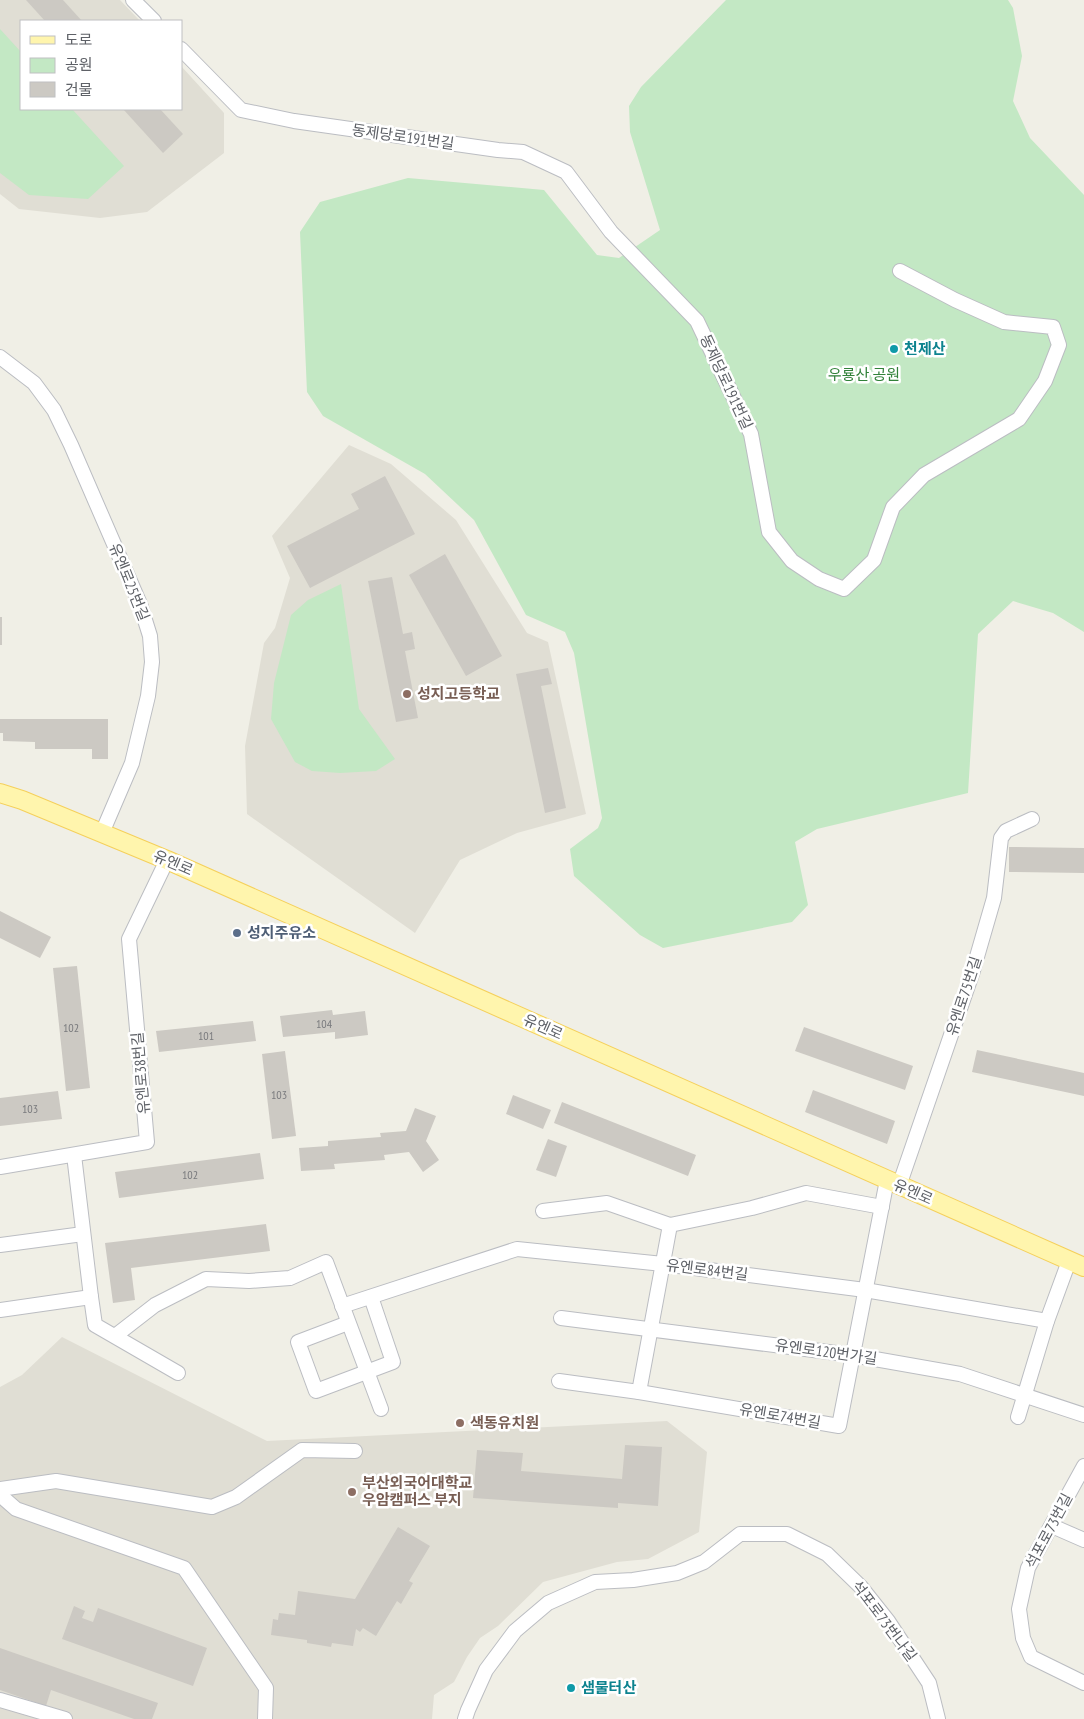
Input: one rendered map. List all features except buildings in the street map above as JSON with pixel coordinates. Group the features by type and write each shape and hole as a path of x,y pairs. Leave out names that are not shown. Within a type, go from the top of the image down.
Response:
{"main road":[{"name":"유엔로","path":"0,793 22,800 167,860 1076,1264"}],"street":[{"path":"134,0 153,20"},
{"name":"동제당로191번길","path":"182,50 241,110 294,121 523,152 566,172 611,232 697,321 751,434 769,532 792,561 819,580 844,589 874,560 894,508 924,475 1019,419 1045,381 1059,345 1053,327 1004,322 955,300 900,271"},
{"name":"유엔로25번길","path":"0,357 34,383 54,410 140,604 150,636 152,662 148,696 132,763 102,833"},
{"name":"유엔로75번길","path":"893,1183 972,974 994,898 1001,838 1006,831 1032,819"},
{"name":"유엔로38번길","path":"74,1155 147,1142 129,939 167,860"},
{"path":"0,1167 74,1155 95,1325 178,1373"},
{"name":"유엔로74번길","path":"559,1380 839,1426 882,1207 893,1183"},
{"path":"543,1211 607,1203 670,1225 752,1208 806,1193 882,1207"},
{"path":"639,1392 670,1225"},
{"path":"0,1245 84,1234"},
{"name":"유엔로84번길","path":"342,1306 517,1249 662,1264 865,1290 1047,1322"},
{"path":"115,1336 155,1305 206,1280 249,1281 290,1278 326,1262 381,1410"},
{"path":"1018,1417 1047,1322 1076,1264"},
{"path":"0,1310 91,1297"},
{"path":"348,1323 298,1342 316,1391 393,1362 371,1297"},
{"name":"유엔로120번가길","path":"561,1318 852,1355 960,1374 1084,1415"},
{"path":"0,1489 56,1480 212,1507 236,1497 302,1450 355,1451"},
{"name":"석포로73번길","path":"1084,1466 1028,1568 1019,1609 1022,1638 1031,1657 1084,1683"},
{"path":"0,1495 16,1509 184,1568 266,1688 265,1719"},
{"path":"1052,1526 1084,1540"},
{"name":"석포로73번나길","path":"465,1719 486,1670 515,1630 548,1603 595,1582 633,1580 676,1573 704,1562 740,1534 787,1534 827,1554 861,1587 888,1621 929,1683 938,1719"},
{"path":"0,1700 65,1719"}],"shaded area":[{"path":"0,0 120,0 139,20 20,20 20,110 182,110 182,67 224,113 224,153 147,212 100,218 19,209 0,194"},
{"name":"성지고등학교","path":"349,445 391,464 456,520 527,633 548,642 586,814 517,833 460,860 415,933 247,814 245,746 264,643 275,628 290,578 272,536"},
{"name":"부산외국어대학교 우암캠퍼스 부지","path":"62,1337 267,1441 667,1421 707,1452 699,1532 648,1559 617,1562 543,1582 498,1626 480,1638 467,1657 454,1682 434,1695 432,1719 0,1719 0,1387 22,1375"}],"green space":[{"name":"우룡산 공원","path":"726,0 1008,0 1013,8 1022,56 1013,101 1030,138 1084,195 1084,632 1053,613 1013,601 978,634 968,793 817,829 795,842 808,905 792,922 663,948 640,935 574,876 570,849 598,828 602,818 574,653 565,632 526,615 474,520 425,474 323,416 307,392 300,232 320,202 408,178 544,190 597,255 619,258 660,230 630,132 629,106 641,87"},
{"path":"0,29 20,51 20,110 73,110 124,166 88,199 29,195 0,173"},
{"path":"341,584 359,709 395,759 376,771 340,773 312,771 295,762 271,719 274,683 291,615 308,600"}],"place":[{"name":"천제산","path":"894,349"},
{"name":"성지고등학교","path":"407,694"},
{"name":"성지주유소","path":"237,933"},
{"name":"색동유치원","path":"460,1423"},
{"name":"부산외국어대학교 우암캠퍼스 부지","path":"352,1492"},
{"name":"샘물터산","path":"571,1688"}]}
